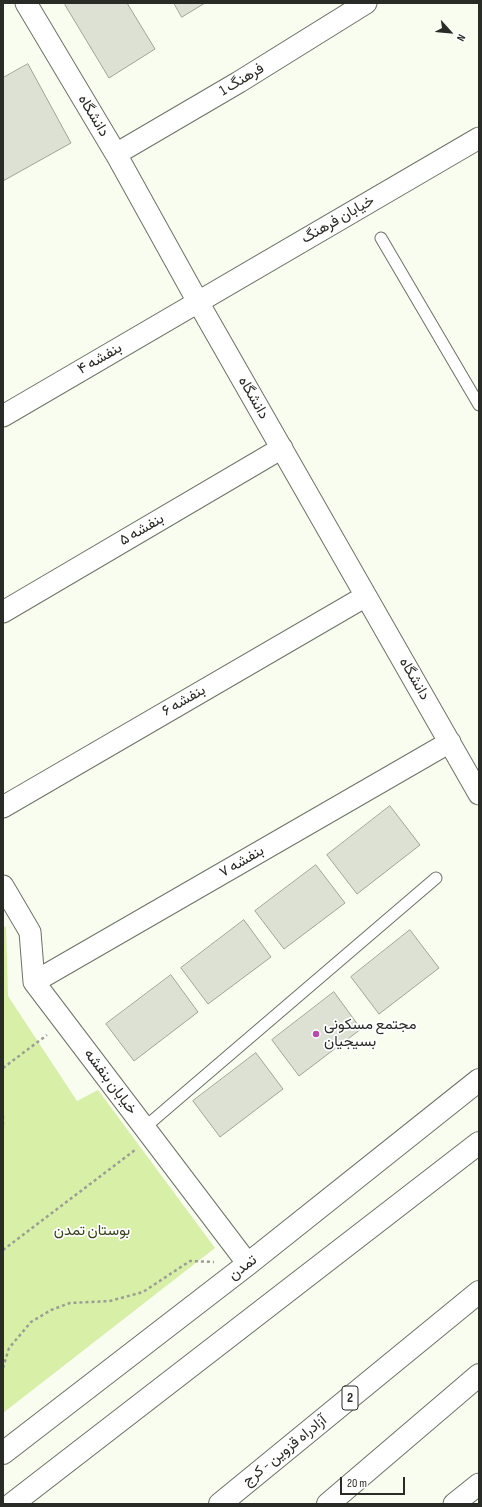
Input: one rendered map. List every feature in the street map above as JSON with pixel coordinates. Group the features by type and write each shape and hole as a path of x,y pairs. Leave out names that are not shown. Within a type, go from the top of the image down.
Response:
{"main road":[{"name":"تمدن","path":"3,1453 248,1264 479,1080"},
{"path":"12,1504 479,1143"},
{"name":"آزادراه قزوین - کرج","path":"220,1504 479,1292"},
{"path":"328,1504 479,1376"}],"street":[{"name":"دانشگاه","path":"26,3 116,154 198,302 479,794"},
{"name":"فرهنگ 1","path":"116,154 239,82 366,3"},
{"name":"خیابان فرهنگ","path":"198,302 479,138"},
{"name":"بنفشه ۴","path":"3,416 198,302"},
{"name":"بنفشه ۵","path":"3,612 282,448"},
{"name":"بنفشه ۶","path":"3,807 366,596"},
{"name":"بنفشه ۷","path":"34,982 450,742"},
{"path":"3,886 30,932 34,982"},
{"name":"خیابان بنفشه","path":"34,982 248,1264"},
{"path":"454,1504 479,1484"}],"lane":[{"path":"380,238 479,405"},
{"path":"148,1133 436,878"}],"path":[{"path":"3,1068 64,1022"},
{"path":"3,1116 3,1127"},
{"path":"3,1250 148,1133"},
{"path":"3,1368 9,1348 31,1322 51,1310 70,1303 110,1301 143,1292 190,1260 248,1264"}],"green space":[{"name":"بوستان تمدن","path":"6,926 8,996 77,1101 98,1090 215,1248 3,1413 3,928"}],"building":[{"path":"67,3 127,3 155,49 109,78 65,5"},
{"path":"174,3 205,3 182,17"},
{"path":"28,64 71,143 3,181 3,78"},
{"path":"390,806 420,845 357,894 327,855"},
{"path":"316,865 345,903 284,949 255,911"},
{"path":"244,920 271,957 208,1004 181,968"},
{"path":"410,930 439,968 379,1014 351,977"},
{"path":"171,975 198,1012 134,1061 106,1024"},
{"name":"مجتمع مسکونی بسیجیان","path":"334,992 361,1029 299,1076 272,1040"},
{"path":"256,1053 283,1089 220,1137 193,1101"}],"place":[{"name":"مجتمع مسکونی بسیجیان","path":"316,1034"}]}
